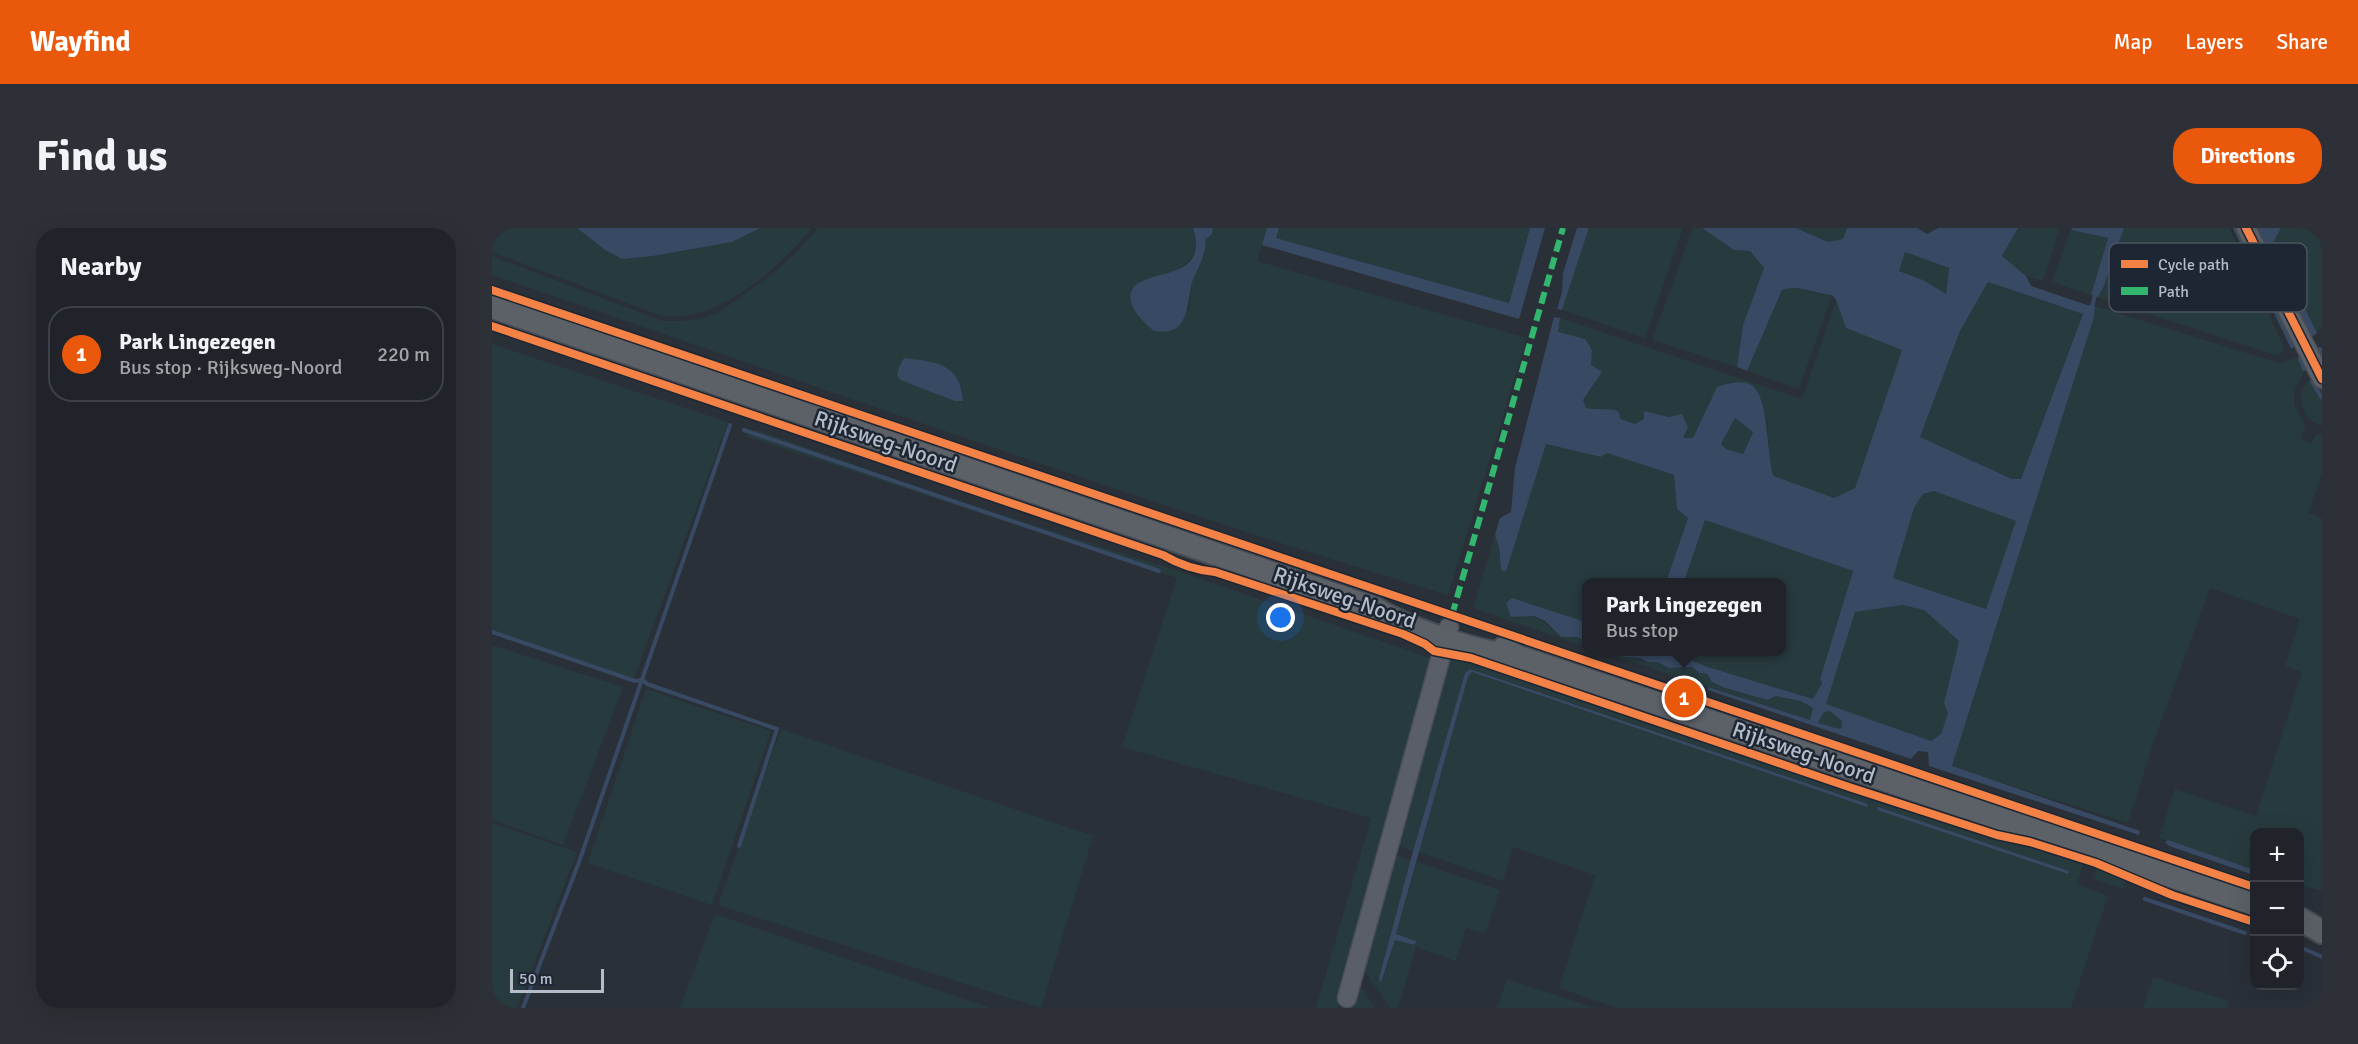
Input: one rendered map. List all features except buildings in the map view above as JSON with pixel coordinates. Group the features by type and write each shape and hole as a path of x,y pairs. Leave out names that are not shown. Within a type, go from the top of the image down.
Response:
{"main road":[{"name":"Rijksweg-Noord","path":"492,307 1374,608 1389,618 1448,633 1501,655 1516,656 2250,903"}],"street":[{"path":"2246,228 2254,243"},
{"path":"2288,312 2322,379"},
{"path":"1347,998 1448,633"}],"green space":[{"path":"492,228 577,228 605,250 692,248 732,242 760,228 812,228 782,260 744,291 701,312 680,316 659,315 492,252"},
{"path":"818,228 1193,228 1194,253 1189,261 1173,271 1140,281 1189,310 1192,283 1206,238 1212,234 1213,228 1267,228 1257,261 1527,338 1448,595 1088,480 492,275 492,256 662,321 694,320 720,311 764,280 792,256"},
{"path":"1279,228 1530,228 1509,303 1275,238"},
{"path":"1589,228 1683,228 1645,338 1562,310"},
{"path":"1693,228 1702,228 1734,250 1750,251 1764,268 1743,325 1737,367 1652,340"},
{"path":"1796,228 1847,228 1844,239 1828,242"},
{"path":"2018,228 2060,228 2043,281 2026,276 2002,256"},
{"path":"2124,228 2229,228 2236,243 2119,243"},
{"path":"2281,228 2322,228 2322,328 2317,333 2307,312 2307,243 2273,243"},
{"path":"2071,230 2108,238 2091,295 2052,282"},
{"path":"1905,252 1949,268 1946,295 1923,280 1899,270"},
{"path":"2109,272 2109,301 2098,297"},
{"path":"1988,282 2083,314 2021,479 2012,479 1920,437 1960,331"},
{"path":"1792,286 1823,295 1832,295 1799,389 1747,371 1782,290"},
{"path":"1836,300 1846,328 1902,350 1855,488 1834,498 1774,476 1770,466 1767,421 1756,390 1693,438 1683,439 1682,414 1669,417 1645,411 1644,419 1635,424 1621,419 1605,408 1596,410 1585,408 1583,400 1595,383 1590,365 1592,350 1558,332 1560,318 1802,399"},
{"path":"2095,306 2279,363 2303,355 2308,365 2295,388 2294,404 2306,427 2300,438 2311,444 2316,435 2322,434 2322,473 2308,513 2322,518 2322,891 2304,886 2304,828 2250,828 2250,869 2159,838 2175,789 2256,816 2302,672 2285,666 2300,619 2210,588 2155,738 2128,823 1952,767 2094,317"},
{"path":"2144,312 2268,312 2285,350 2275,355"},
{"path":"492,344 728,422 633,681 492,634"},
{"path":"2311,379 2317,379 2322,387 2322,426 2309,418 2302,405 2302,391"},
{"path":"1735,418 1753,431 1743,454 1726,449 1721,444"},
{"path":"757,430 939,495 1181,572 1436,660 1338,1008 1316,1008 1371,818 1122,747 1177,578 745,436"},
{"path":"1545,444 1601,457 1607,453 1674,475 1677,509 1688,518 1667,578 1582,578 1582,621 1512,598 1514,618 1530,617 1540,620 1561,637 1578,637 1582,640 1582,646 1473,608 1495,535 1499,547 1501,570 1506,572"},
{"path":"1934,491 2017,520 1986,609 1893,578 1914,508 1923,494"},
{"path":"1705,520 1853,571 1820,678 1822,683 1814,699 1708,667 1680,656 1786,656 1786,578 1685,578"},
{"path":"1902,605 1924,610 1959,641 1944,703 1948,713 1941,735 1931,741 1825,704 1855,611"},
{"path":"492,645 623,687 563,845 492,820"},
{"path":"1614,656 1640,658 1669,668 1692,667 1699,673 1707,674 1712,682 1725,688 1766,700 1776,696 1801,701 1814,708 1810,720"},
{"path":"1447,658 1469,660 1881,800 1995,837 2029,844 2084,862 2077,884 2108,896 2071,1008 1618,1008 1559,988 1595,875 1513,847 1503,881 1419,852 1468,677 1472,672 1867,806 1868,804 1470,669 1465,673 1413,851 1397,845","holes":["1877,808 2069,871 2068,873 1877,810"]},
{"path":"646,689 771,731 712,905 588,863"},
{"path":"1830,711 1842,721 1843,727 1839,730 1818,723 1824,712"},
{"path":"781,729 1093,836 1041,1008 718,905"},
{"path":"492,823 577,852 517,1008 492,1008"},
{"path":"1396,855 1411,860 1379,978 1382,983 1395,940 1415,945 1416,941 1396,934 1417,862 1500,890 1485,934 1466,928 1456,961 1416,947 1398,1008 1390,1008 1363,969"},
{"path":"2097,867 2128,878 2123,889 2093,879"},
{"path":"715,914 991,1008 680,1008"},
{"path":"2153,977 2229,1001 2227,1008 2143,1008"},
{"path":"1355,979 1375,1008 1347,1008"},
{"path":"1507,979 1595,1008 1497,1008"}],"water":[{"path":"577,228 760,228 732,242 622,259 605,250"},
{"path":"1193,228 1213,228 1212,234 1206,239 1184,318 1174,329 1166,332 1154,331 1135,310 1131,302 1131,292 1144,280 1175,271 1191,260 1196,249"},
{"path":"1267,228 1279,228 1276,238 1509,303 1530,228 1545,228 1519,319 1262,245"},
{"path":"1577,228 1589,228 1562,310 1557,309 1562,292 1563,273"},
{"path":"1702,228 1796,228 1828,242 1843,239 1847,228 1917,228 1927,234 1938,228 2018,228 2002,256 2026,276 2031,286 2095,306 2094,317 1952,766 2140,831 2139,835 1929,766 1928,752 1918,751 1911,759 1708,690 1708,687 1810,720 1813,708 1801,701 1776,696 1767,700 1725,688 1712,682 1707,674 1699,673 1692,667 1669,668 1657,662 1621,656 1680,656 1708,667 1813,699 1822,683 1820,679 1853,571 1705,520 1685,578 1667,578 1688,518 1677,509 1674,475 1607,453 1601,457 1546,444 1506,572 1501,570 1499,547 1495,535 1500,518 1511,512 1515,468 1554,317 1560,318 1558,332 1585,339 1592,350 1591,365 1602,372 1583,400 1586,408 1618,411 1621,419 1635,424 1644,419 1644,411 1669,417 1682,414 1688,427 1683,438 1693,438 1717,387 1741,382 1749,384 1756,389 1761,399 1774,476 1834,498 1855,488 1902,350 1846,328 1832,295 1788,288 1782,290 1747,371 1737,367 1743,325 1764,268 1750,251 1734,250","holes":["1905,252 1949,268 1946,294 1923,280 1899,271","1988,282 2083,314 2021,479 2012,479 1920,437 1960,331","1735,418 1753,432 1743,454 1726,449 1721,444","1934,491 2016,521 1986,609 1893,578 1914,508 1923,494","1902,605 1924,610 1959,641 1944,703 1948,713 1941,734 1931,741 1826,704 1855,612","1830,711 1842,721 1842,727 1839,729 1818,723 1824,712"]},
{"path":"2072,228 2124,228 2119,243 2109,243 2109,272 2098,297 2091,295 2108,238 2071,230"},
{"path":"2254,228 2281,228 2273,243 2262,243"},
{"path":"2297,312 2307,312 2317,333 2310,338"},
{"path":"904,358 936,363 951,371 961,388 963,401 955,401 900,380 897,376"},
{"path":"1512,598 1582,621 1582,640 1578,637 1561,637 1545,621 1534,616 1511,617 1506,603"},
{"path":"1470,669 1868,804 1867,807 1472,672 1468,677 1396,934 1416,941 1415,945 1395,940 1381,983 1379,978 1413,851 1465,673"},
{"path":"1878,807 2069,871 2068,874 1877,810"},
{"path":"2168,840 2250,869 2250,874 2169,846 2165,842"}],"waterway":[{"path":"2235,228 2242,243"},
{"path":"2092,307 2096,291"},
{"path":"2276,312 2292,346"},
{"path":"2320,349 2322,353"},
{"path":"2300,359 2304,369"},
{"path":"2312,382 2322,398"},
{"path":"523,1008 579,862 730,425"},
{"path":"744,430 1159,571"},
{"path":"492,632 635,681 643,680 647,684 777,729 739,846"},
{"path":"2145,899 2245,933"},
{"path":"2304,949 2322,957"}],"marked path":[{"path":"1452,615 1563,228"}],"cycle path":[{"path":"2246,228 2254,243"},
{"path":"492,290 2250,886"},
{"path":"2288,312 2322,379"},
{"path":"492,326 1163,555 1175,562 1215,572 1403,634 1425,644 1434,651 1471,658 1849,787 1997,835 2030,842 2096,863 2172,895 2250,921"}],"place":[{"name":"Park Lingezegen","path":"1684,698"}]}
